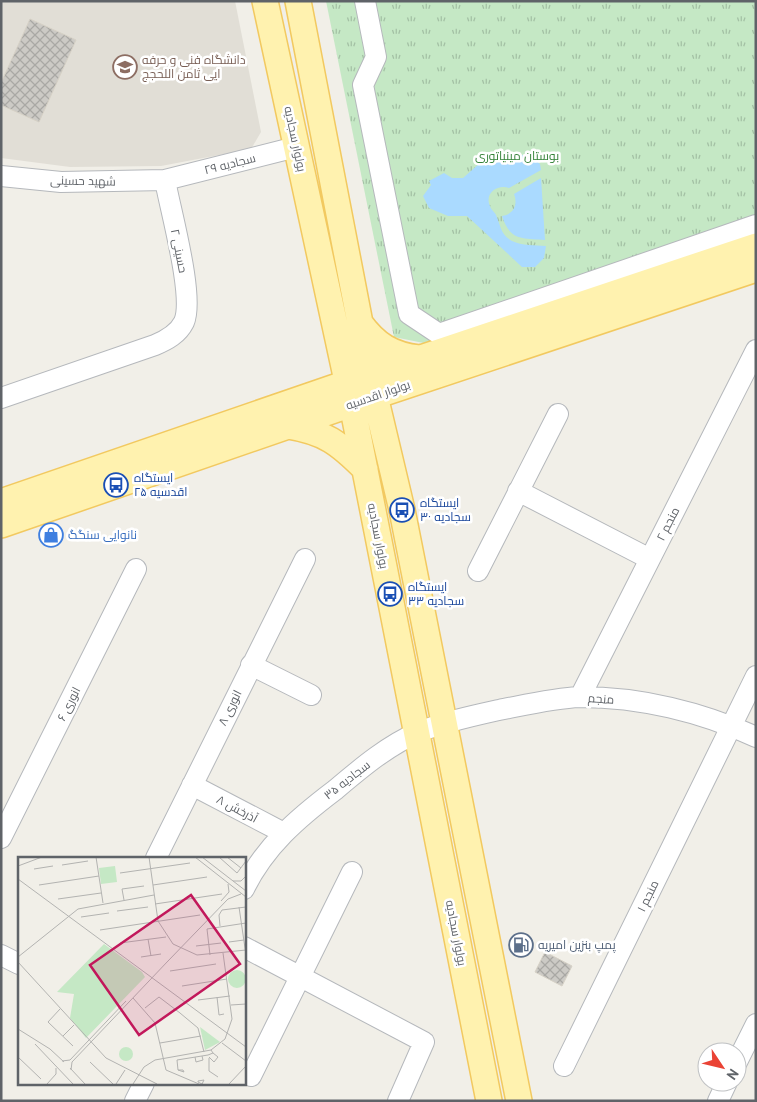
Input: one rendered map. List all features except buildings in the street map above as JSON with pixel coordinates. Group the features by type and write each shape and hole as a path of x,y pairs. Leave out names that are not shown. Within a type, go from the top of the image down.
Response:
{"main road":[{"name":"بولوار سجادیه","path":"265,1 296,147 361,389 402,510 519,1101"},
{"name":"بولوار سجادیه","path":"298,1 360,324 365,469 489,1101"},
{"name":"بولوار اقدسیه","path":"1,525 288,426 419,358 756,246"},
{"name":"بولوار اقدسیه","path":"1,502 361,389 756,269"},
{"path":"360,324 371,338 388,350 419,358"},
{"path":"288,426 308,430 330,438 365,469"}],"street":[{"path":"365,1 376,57 363,86 408,314 438,334 756,225"},
{"name":"سجادیه ۲۹","path":"164,180 296,147"},
{"name":"شهید حسینی","path":"1,176 61,182 164,180"},
{"name":"حسینی ۲","path":"1,398 155,345 172,337 184,323 188,309 186,288 164,180"},
{"name":"منجم ۲","path":"580,697 756,350"},
{"path":"478,571 558,414"},
{"path":"518,492 650,558"},
{"name":"انوری ۸","path":"156,857 305,558"},
{"name":"انوری ۶","path":"1,838 136,569"},
{"path":"251,665 310,694"},
{"name":"منجم ۱","path":"564,1066 756,676"},
{"name":"منجم","path":"417,733 443,723 526,705 580,697 677,708 731,726 756,737"},
{"name":"سجادیه ۳۵","path":"245,887 282,832 371,762 417,733"},
{"name":"آذرخش ۸","path":"192,785 282,832"},
{"path":"251,1076 352,872"},
{"path":"245,948 424,1042 398,1101"},
{"path":"1,955 18,964"},
{"path":"747,1042 756,1024"},
{"path":"135,1101 144,1084"}],"shaded area":[{"name":"دانشگاه فنی و حرفه ایی ثامن اللحجج","path":"1,1 235,1 261,132 251,149 161,166 70,167 1,158"}],"green space":[{"name":"بوستان مینیاتوری","path":"326,1 756,1 756,239 443,347 394,337"}],"water":[{"path":"515,155 529,155 540,164 541,170 509,188 501,187 493,191 490,194 489,201 503,233 508,238 520,244 546,246 544,258 535,267 522,267 467,216 448,216 429,208 423,196 431,185 429,181 444,173 452,178 463,178 488,156 503,160"},
{"path":"541,178 545,240 518,237 509,230 502,216 514,208 516,202 514,194"}],"place":[{"name":"دانشگاه فنی و حرفه ایی ثامن اللحجج","path":"125,67"},
{"name":"ایستگاه اقدسیه ۲۵","path":"116,485"},
{"name":"ایستگاه سجادیه ۳۰","path":"402,510"},
{"name":"نانوایی سنگگ","path":"51,535"},
{"name":"ایستگاه سجادیه ۳۳","path":"390,594"},
{"name":"پمپ بنزین امیریه","path":"521,945"}]}
